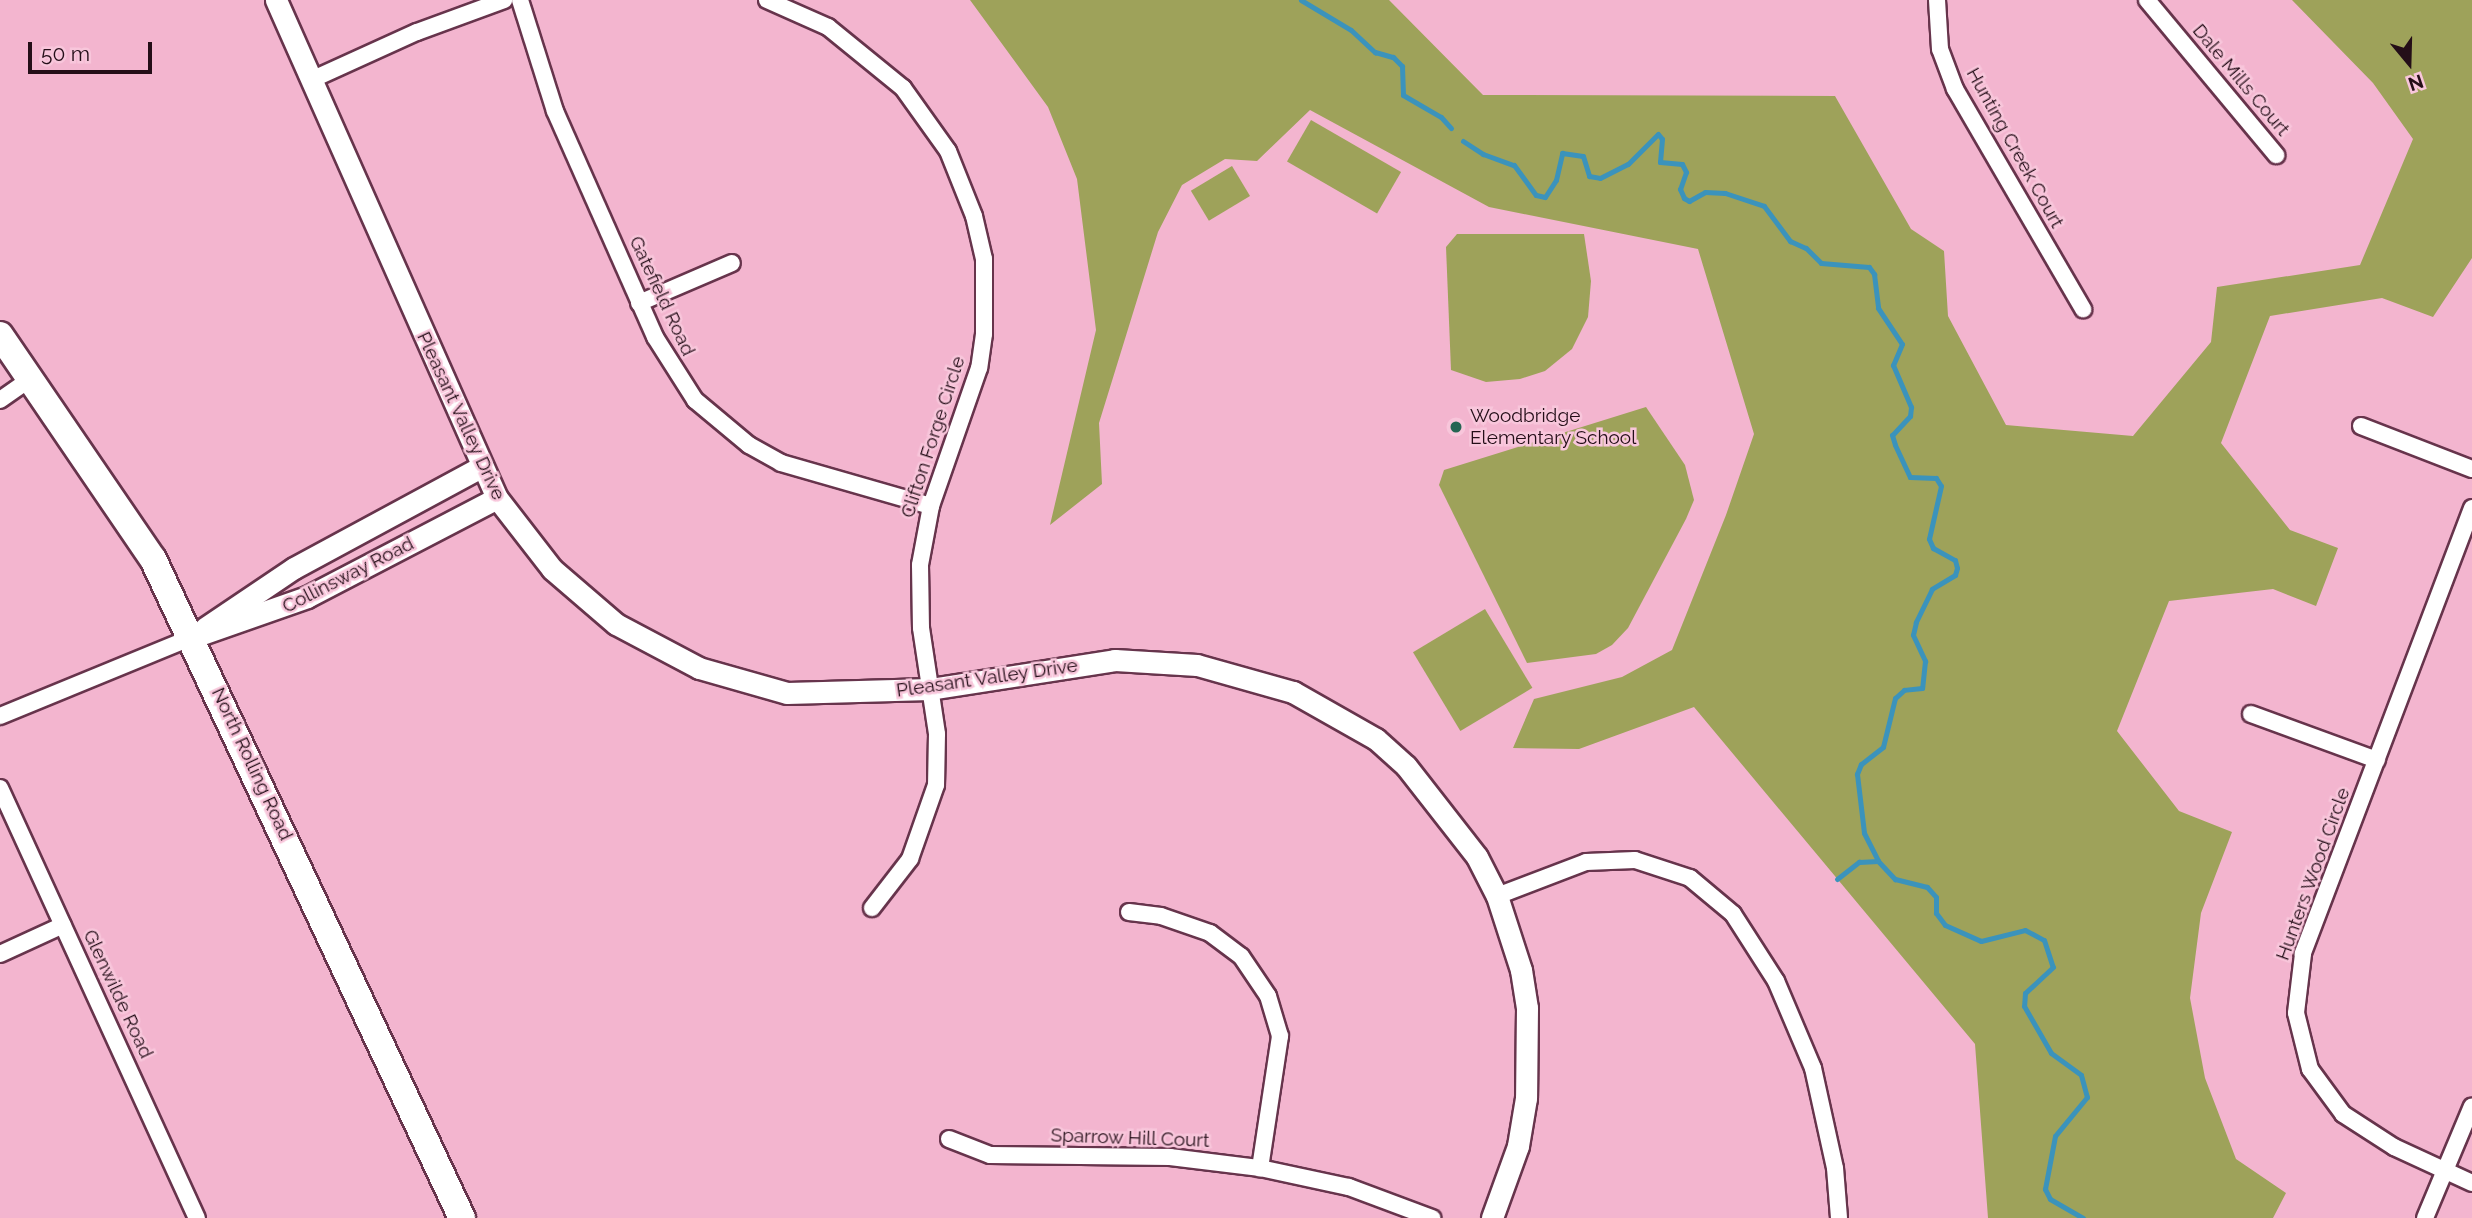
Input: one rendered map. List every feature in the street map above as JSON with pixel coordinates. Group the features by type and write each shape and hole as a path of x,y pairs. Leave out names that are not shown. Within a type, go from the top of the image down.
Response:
{"main road":[{"name":"North Rolling Road","path":"0,334 122,509 193,636 462,1218"}],"street":[{"name":"Pleasant Valley Drive","path":"276,0 497,498 552,569 584,599 645,642 699,668 787,693 930,689 1070,664 1154,659 1249,676 1293,692 1376,739 1406,765 1459,828 1497,896 1521,970 1529,1054 1518,1146 1492,1218"},
{"path":"311,80 417,32 505,0"},
{"name":"Gatefield Road","path":"520,0 555,111 639,303 671,369 687,389 749,445 812,475 931,506"},
{"name":"Clifton Forge Circle","path":"767,0 828,27 896,81 948,151 974,216 984,260 984,334 979,368 923,536 919,595 937,734 936,785 910,859 872,908"},
{"name":"Hunting Creek Court","path":"1937,0 1940,49 1950,78 2082,309"},
{"name":"Dale Mills Court","path":"2147,0 2276,155"},
{"path":"639,303 732,263"},
{"path":"0,400 31,378"},
{"path":"2361,426 2472,469"},
{"name":"Collinsway Road","path":"193,636 248,595 481,467"},
{"name":"Collinsway Road","path":"0,716 193,636 307,597 497,498"},
{"name":"Hunters Wood Circle","path":"2472,508 2303,954 2296,1013 2310,1069 2343,1114 2394,1147 2472,1183"},
{"path":"2251,714 2377,760"},
{"name":"Glenwilde Road","path":"0,788 197,1218"},
{"path":"1497,896 1586,862 1635,860 1689,878 1733,914 1776,981 1813,1068 1833,1156 1839,1218"},
{"path":"1129,912 1161,916 1210,933 1241,956 1268,996 1279,1049 1260,1168"},
{"path":"0,954 63,925"},
{"path":"2425,1218 2472,1106"},
{"name":"Sparrow Hill Court","path":"949,1139 990,1155 1170,1157 1260,1168 1349,1187 1432,1218"}],"green space":[{"path":"970,0 1389,0 1483,95 1835,96 1911,229 1944,251 1948,316 2006,425 2133,436 2211,342 2217,287 2360,265 2413,139 2373,83 2292,0 2472,0 2472,258 2433,317 2382,298 2270,316 2221,443 2290,530 2338,548 2316,606 2273,589 2169,601 2117,731 2179,811 2232,832 2201,913 2190,998 2205,1078 2236,1159 2286,1193 2273,1218 1988,1218 1975,1044 1694,707 1579,749 1513,748 1534,699 1622,677 1672,650 1726,515 1754,434 1698,249 1489,207 1310,110 1257,161 1225,159 1182,185 1158,232 1099,423 1102,484 1050,525 1096,330 1077,179 1048,107"},
{"path":"1311,120 1401,172 1377,214 1287,162"},
{"path":"1232,166 1250,196 1209,221 1191,191"},
{"path":"1457,234 1584,234 1591,281 1588,317 1572,349 1545,371 1520,379 1486,382 1451,370 1446,247"},
{"path":"1646,407 1685,465 1694,500 1686,519 1628,628 1612,645 1596,654 1527,663 1439,485 1444,470"},
{"path":"1485,609 1532,688 1460,731 1413,652"}],"waterway":[{"path":"1301,0 1351,30 1375,52 1393,57 1402,66 1403,95 1441,117 1451,128"},
{"path":"1463,141 1483,154 1514,165 1536,195 1545,197 1556,180 1562,153 1583,156 1589,176 1600,178 1628,164 1658,134 1662,139 1660,162 1682,164 1686,172 1680,189 1684,198 1689,201 1705,192 1725,193 1764,206 1790,241 1806,248 1821,263 1869,267 1874,274 1878,308 1902,344 1893,365 1911,407 1910,416 1892,435 1910,477 1936,478 1941,486 1929,539 1933,548 1955,560 1957,568 1955,575 1932,589 1916,622 1913,635 1925,661 1922,688 1904,690 1895,698 1883,747 1861,764 1857,774 1864,833 1878,861 1895,879 1927,887 1936,897 1936,913 1945,925 1981,941 2025,930 2044,940 2053,967 2025,993 2024,1006 2051,1053 2081,1075 2087,1097 2055,1136 2045,1189 2050,1199 2083,1218"},
{"path":"1837,879 1859,862 1878,861"}],"place":[{"name":"Woodbridge Elementary School","path":"1456,427"}]}
